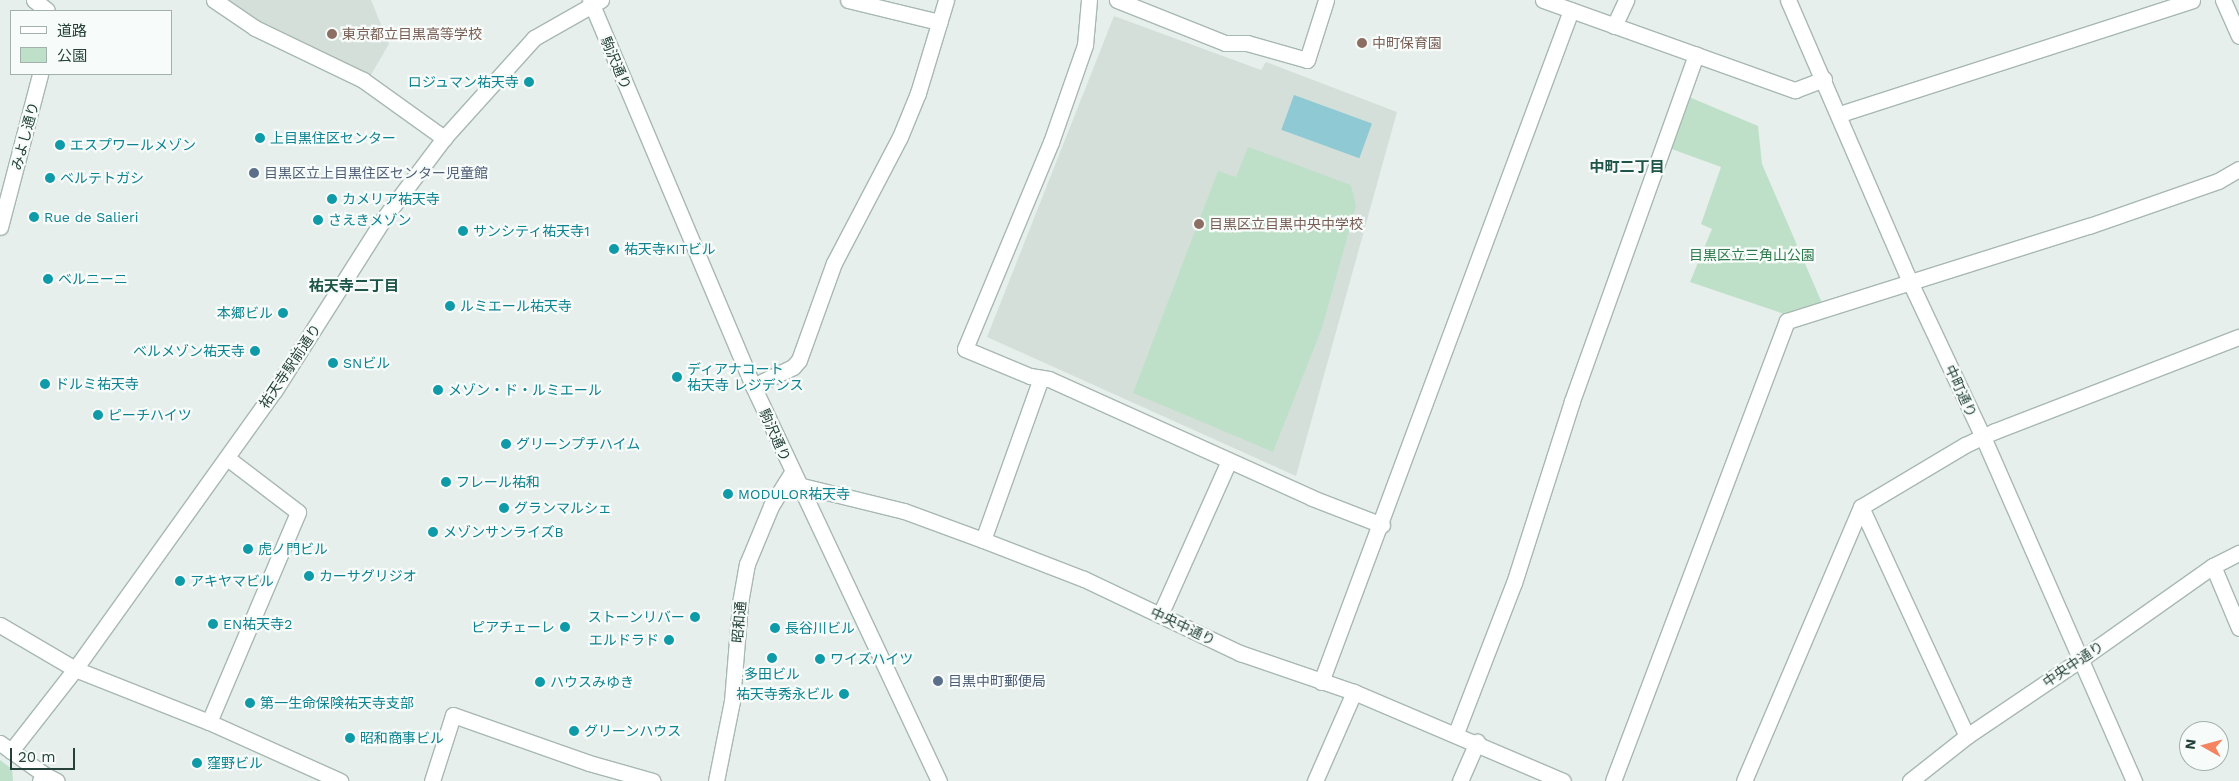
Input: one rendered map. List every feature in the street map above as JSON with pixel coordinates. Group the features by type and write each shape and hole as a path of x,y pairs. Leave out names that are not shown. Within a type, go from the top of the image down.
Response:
{"street":[{"path":"34,0 48,7"},
{"path":"214,0 255,28 363,80 444,138"},
{"path":"848,0 939,22"},
{"path":"753,386 788,370 799,360 834,263 900,136 946,0"},
{"path":"1089,0 1085,45 1051,142 965,349 1041,378 1049,379 1229,461 1382,526"},
{"path":"1117,0 1225,43 1247,43 1307,60 1326,0"},
{"path":"1543,0 1795,90 1824,79"},
{"path":"1614,26 1626,0"},
{"name":"中町通り","path":"1788,0 1840,114 1910,282 1982,437 2134,781"},
{"path":"1840,114 2192,0"},
{"path":"2223,0 2239,36"},
{"name":"祐天寺駅前通り","path":"47,779 6,747 75,670 301,352 384,218 444,138 534,38 594,2"},
{"name":"駒沢通り","path":"594,2 753,386 795,479 939,781"},
{"path":"1321,682 1382,526 1571,10"},
{"path":"1456,733 1514,583 1572,400 1696,55"},
{"name":"みよし通り","path":"0,227 6,186 40,75"},
{"path":"1613,781 1787,321 2089,226 2218,181 2239,169"},
{"path":"1744,781 1861,506 1982,437 2239,337"},
{"path":"983,540 1041,378"},
{"path":"209,722 298,512 227,458"},
{"path":"1160,615 1229,461"},
{"name":"中央中通り","path":"795,479 904,511 1084,579 1240,653 1354,692 1456,733 1563,781"},
{"name":"昭和通","path":"716,781 732,701 740,603 747,564 772,506 795,479"},
{"path":"1861,506 1968,736"},
{"name":"中央中通り","path":"1910,781 1968,736 2213,566 2239,553"},
{"path":"2213,566 2239,628"},
{"path":"0,625 75,670 209,722 340,781"},
{"path":"1315,781 1354,692"},
{"path":"432,781 454,715 589,763 653,781"},
{"path":"1460,781 1477,742"}],"shaded area":[{"name":"東京都立目黒高等学校","path":"224,0 371,0 389,44 368,80 258,24"},
{"name":"目黒区立目黒中央中学校","path":"1114,16 1261,70 1266,62 1397,112 1296,476 987,337"}],"green space":[{"name":"目黒区立三角山公園","path":"1689,97 1758,126 1762,164 1822,303 1787,315 1690,282 1712,229 1701,224 1721,167 1669,148"},
{"path":"1248,147 1351,185 1356,206 1322,328 1273,452 1133,393 1218,171 1236,177"},
{"path":"0,760 12,769 13,781 0,781"}],"water":[{"path":"1294,95 1372,123 1359,158 1281,130"}],"place":[{"name":"東京都立目黒高等学校","path":"332,34"},
{"name":"中町保育園","path":"1362,43"},
{"name":"ロジュマン祐天寺","path":"529,82"},
{"name":"上目黒住区センター","path":"260,138"},
{"name":"エスプワールメゾン","path":"60,145"},
{"name":"目黒区立上目黒住区センター児童館","path":"254,173"},
{"name":"ベルテトガシ","path":"50,178"},
{"name":"カメリア祐天寺","path":"332,199"},
{"name":"Rue de Salieri","path":"34,217"},
{"name":"さえきメゾン","path":"318,220"},
{"name":"目黒区立目黒中央中学校","path":"1199,224"},
{"name":"サンシティ祐天寺1","path":"463,231"},
{"name":"祐天寺KITビル","path":"614,249"},
{"name":"ベルニーニ","path":"48,279"},
{"name":"ルミエール祐天寺","path":"450,306"},
{"name":"本郷ビル","path":"283,313"},
{"name":"ベルメゾン祐天寺","path":"255,351"},
{"name":"SNビル","path":"333,363"},
{"name":"ディアナコート 祐天寺 レジデンス","path":"677,377"},
{"name":"ドルミ祐天寺","path":"45,384"},
{"name":"メゾン・ド・ルミエール","path":"438,390"},
{"name":"ピーチハイツ","path":"98,415"},
{"name":"グリーンプチハイム","path":"506,444"},
{"name":"フレール祐和","path":"446,482"},
{"name":"MODULOR祐天寺","path":"728,494"},
{"name":"グランマルシェ","path":"504,508"},
{"name":"メゾンサンライズB","path":"433,532"},
{"name":"虎ノ門ビル","path":"248,549"},
{"name":"カーサグリジオ","path":"309,576"},
{"name":"アキヤマビル","path":"180,581"},
{"name":"ストーンリバー","path":"695,617"},
{"name":"EN祐天寺2","path":"213,624"},
{"name":"ピアチェーレ","path":"565,627"},
{"name":"長谷川ビル","path":"775,628"},
{"name":"エルドラド","path":"669,640"},
{"name":"多田ビル","path":"772,658"},
{"name":"ワイズハイツ","path":"820,659"},
{"name":"目黒中町郵便局","path":"938,681"},
{"name":"ハウスみゆき","path":"540,682"},
{"name":"祐天寺秀永ビル","path":"844,694"},
{"name":"第一生命保険祐天寺支部","path":"250,703"},
{"name":"グリーンハウス","path":"574,731"},
{"name":"昭和商事ビル","path":"350,738"},
{"name":"窪野ビル","path":"197,763"}],"district":[{"name":"中町二丁目","path":"1627,168"},
{"name":"祐天寺二丁目","path":"354,287"}]}
